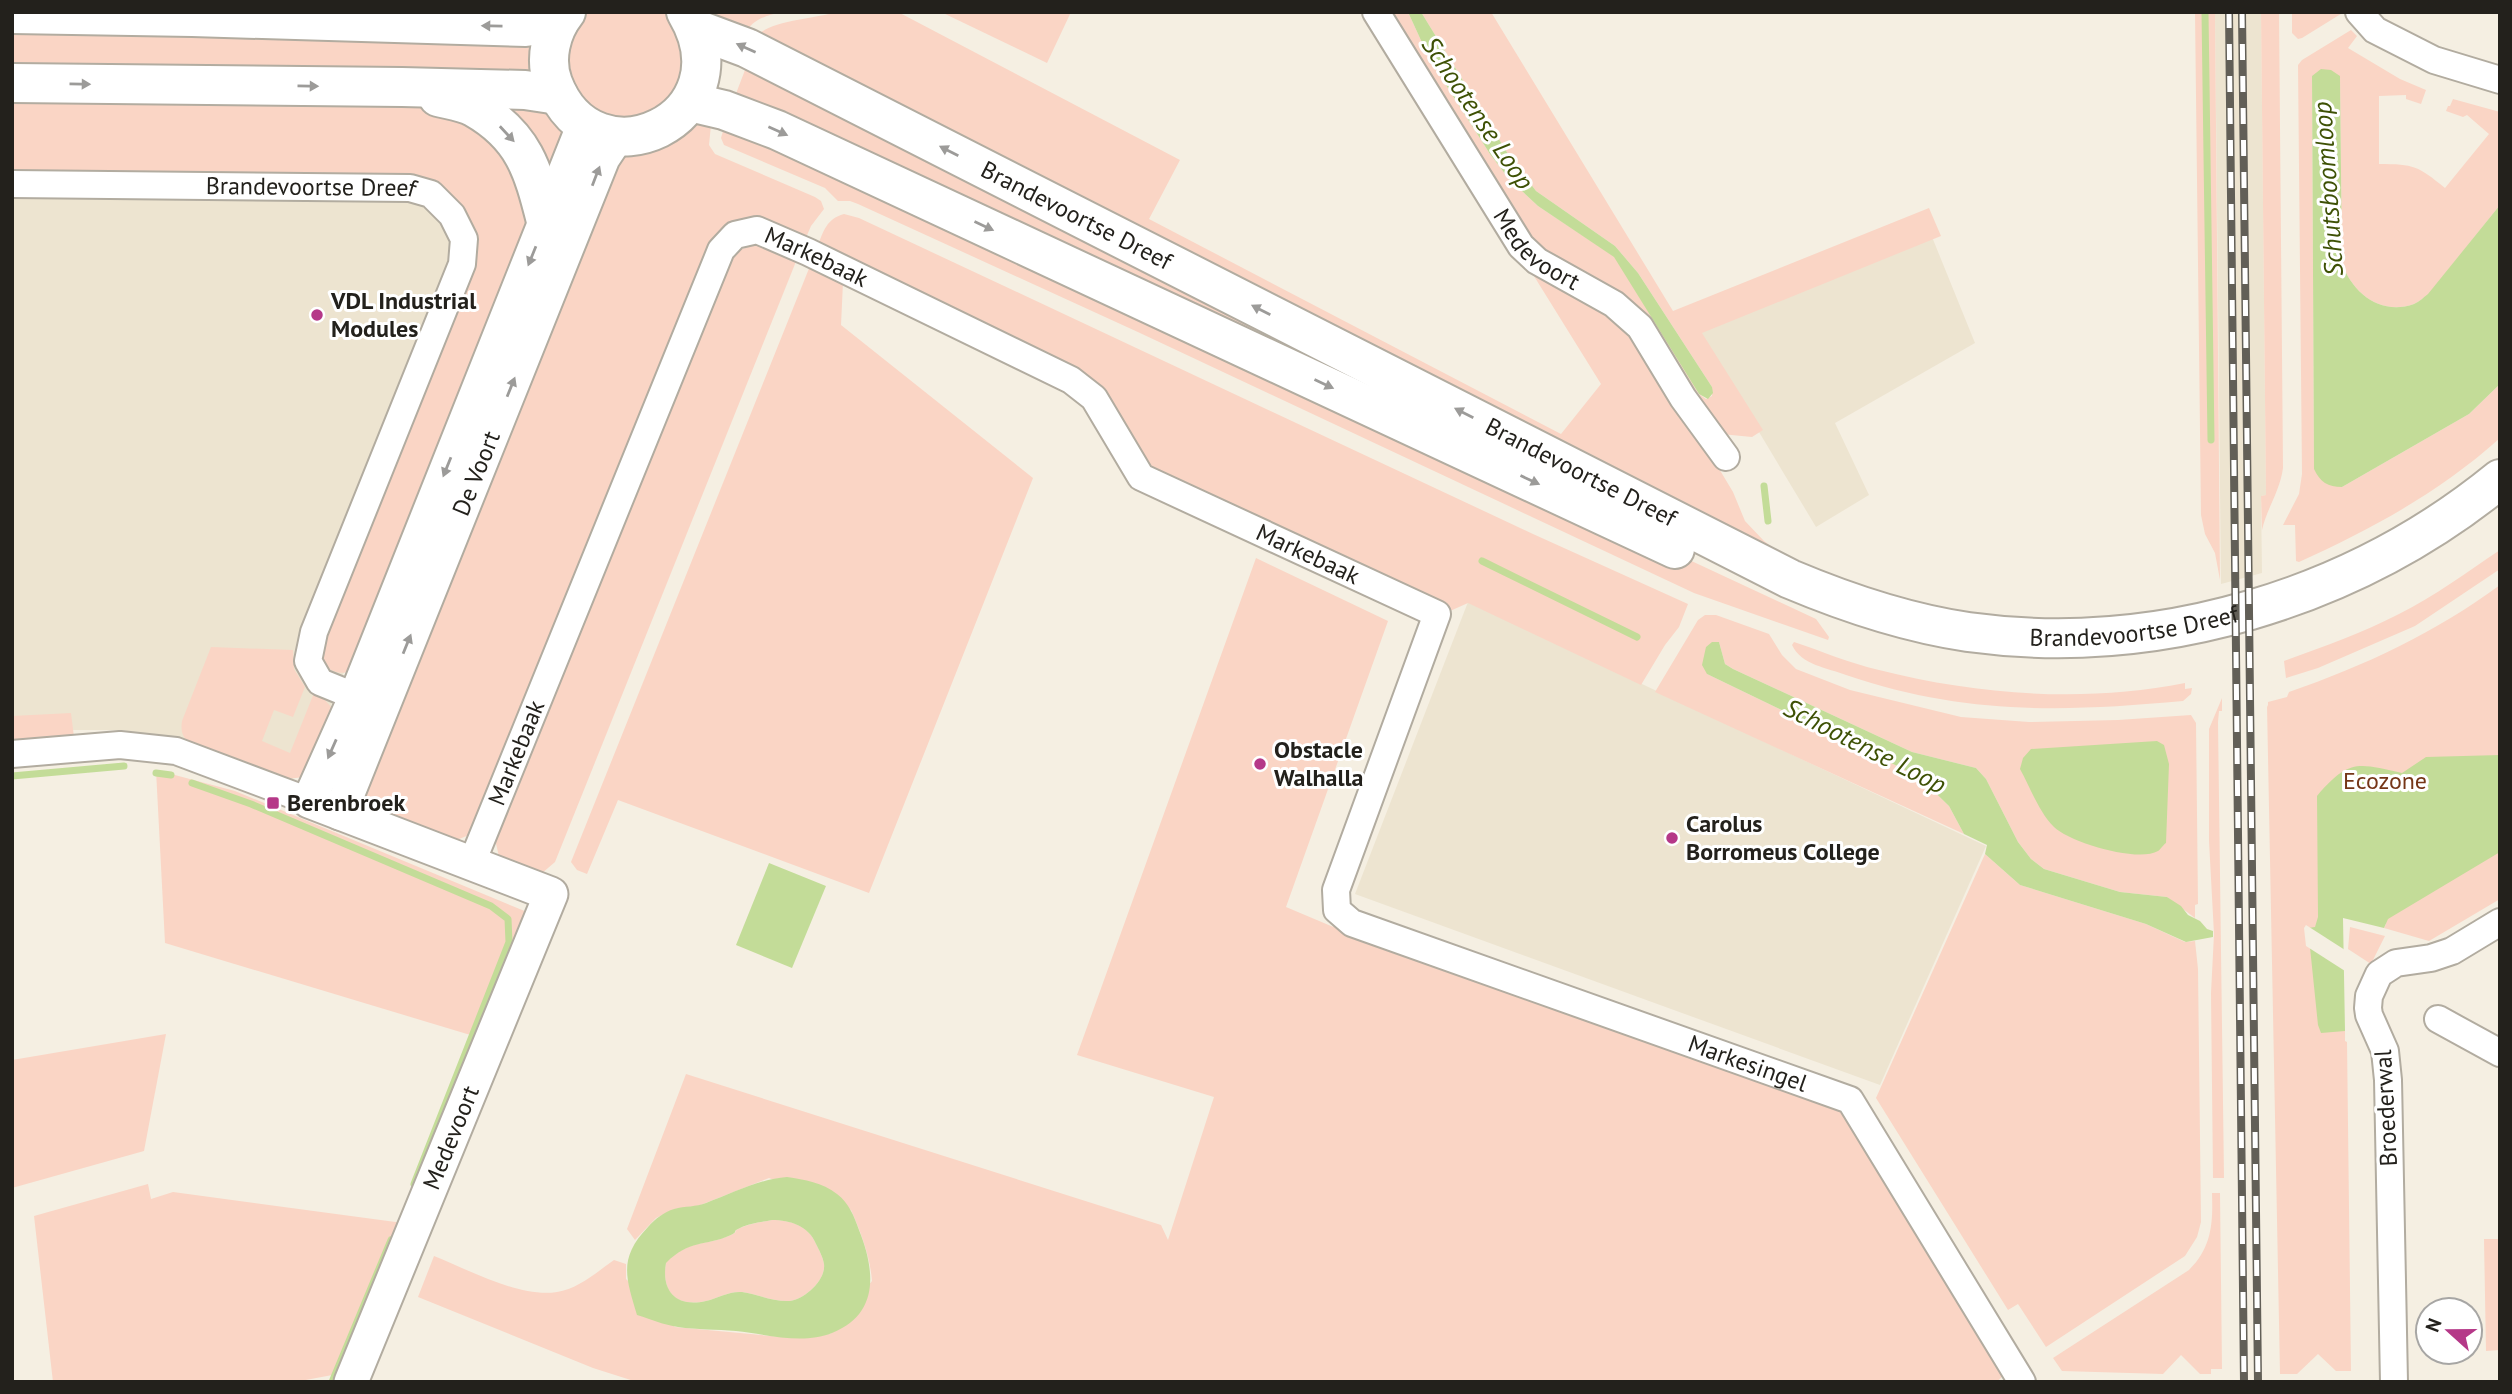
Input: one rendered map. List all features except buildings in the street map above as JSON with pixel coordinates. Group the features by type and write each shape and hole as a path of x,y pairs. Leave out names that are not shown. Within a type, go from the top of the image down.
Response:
{"main road":[{"path":"12,14 526,27 563,16"},
{"path":"563,16 552,38 549,57 551,77 558,95 569,111 600,131 642,135 677,117 690,102 698,85 702,66 701,47 691,20"},
{"name":"Brandevoortse Dreef","path":"691,20 1790,579 1828,595 1905,618 1966,631 2033,637 2110,636 2181,628 2289,598 2349,575 2442,522 2500,479"},
{"path":"12,83 402,87 525,90 558,95"},
{"path":"402,87 473,107 502,128 524,153 546,221"},
{"name":"Brandevoortse Dreef","path":"690,102 736,114 777,130 1775,595 1821,614 1928,645 1996,655 2106,657 2180,648 2232,637 2291,620 2357,593 2424,558 2500,505"}],"street":[{"name":"Medevoort","path":"1376,12 1521,246 1536,261 1614,304 1633,321 1683,398 1726,457"},
{"path":"2359,12 2375,30 2434,60 2500,80"},
{"name":"De Voort","path":"340,813 369,702 546,221 600,131"},
{"name":"De Voort","path":"309,801 369,702 603,158 600,131"},
{"name":"Brandevoortse Dreef","path":"12,184 410,188 431,194 452,215 464,239 462,264 314,632 308,661 320,682 369,702"},
{"name":"Markebaak","path":"471,865 720,250 735,234 757,230 808,252 1071,380 1094,398 1141,477 1437,614 1336,890 1337,910"},
{"path":"12,754 120,745 176,751 471,865"},
{"name":"Medevoort","path":"351,1382 551,894 471,865"},
{"name":"Markesingel","path":"1337,910 1352,923 1850,1100 2022,1382"},
{"name":"Broederwal","path":"2394,1382 2388,1080 2382,1038 2369,1015 2369,996 2379,974 2396,962 2440,956 2500,922"},
{"path":"2438,1019 2500,1053"}],"shaded area":[{"path":"2215,12 2261,12 2266,495 2261,496 2262,573 2221,584"},
{"path":"12,124 419,129 511,236 305,774 287,781 186,742 122,730 65,730 12,735"},
{"path":"1930,232 1975,343 1835,423 1869,495 1816,527 1696,327"},
{"name":"Carolus Borromeus College","path":"1468,602 1986,846 1880,1085 1355,894"}],"green space":[{"path":"583,12 668,12 689,55 674,98 645,118 604,118 574,97 564,44"},
{"path":"698,12 781,12 758,20 747,30"},
{"path":"836,12 898,12 1180,160 1149,219 1561,434 1601,384 1514,244 1640,337 1733,492 1745,521 1764,541 1830,589 759,35 772,26"},
{"path":"941,12 1071,12 1047,63"},
{"path":"1384,12 1408,12 1430,60 1509,179 1538,206 1615,257 1699,394 1706,399 1712,396 1712,387 1638,273 1615,246 1536,191 1508,154 1421,12 1491,12 1673,311 1929,208 1941,236 1702,333 1763,430 1752,437 1721,434 1648,330 1530,246"},
{"path":"2195,12 2215,12 2220,580 2215,553 2205,534 2201,515"},
{"path":"2261,12 2279,12 2283,468 2262,530 2261,496 2266,495"},
{"path":"2292,12 2344,12 2298,39 2292,33"},
{"path":"12,28 541,32 541,80 12,76"},
{"path":"2351,30 2357,36 2348,48 2400,79 2426,90 2421,104 2406,99 2406,95 2379,96 2379,164 2415,168 2445,188 2489,134 2467,115 2463,117 2446,111 2453,99 2500,112 2500,205 2428,295 2414,304 2402,307 2390,307 2369,299 2353,284 2342,263 2340,76 2312,76 2314,469 2342,487 2469,414 2500,384 2500,438 2454,476 2404,508 2299,562 2296,561 2295,525 2283,525 2299,494 2302,474 2298,65"},
{"path":"750,57 1709,547 732,104"},
{"path":"472,93 544,101 566,135 548,194"},
{"path":"12,97 428,101 501,139 531,228 352,671 340,673 330,669 323,661 320,649 464,276 449,199 12,174"},
{"path":"727,117 1125,297 1816,619 1829,637 1828,640 1694,593 1140,333 858,204 838,201 825,188 724,145 721,138"},
{"path":"689,119 711,125 709,145 715,154 815,197 821,201 824,209 811,226 805,240 771,225 749,220 727,225 717,233 478,821 469,835 442,846 370,814 361,803 605,166"},
{"path":"844,214 859,218 1688,604 1679,627 1641,685 1468,603 1450,611 1154,474 1099,388 817,247 829,222"},
{"path":"763,242 797,259 555,862 541,874 500,861 495,839 733,252"},
{"path":"810,266 843,282 841,325 1033,478 869,893 618,800 587,874 577,870 571,862"},
{"path":"2500,550 2500,569 2415,626 2318,668 2286,678 2284,661 2357,634 2399,614 2438,592"},
{"path":"1256,558 1388,621 1286,907 1331,926 1843,1109 2006,1372 1997,1382 637,1382 593,1368 418,1297 434,1256 495,1282 543,1293 572,1287 614,1260 626,1264 626,1279 675,1327 782,1337 830,1334 872,1281 864,1245 851,1210 769,1178 698,1206 675,1209 656,1218 635,1240 627,1229 686,1074 1161,1225 1168,1240 1214,1097 1077,1055"},
{"name":"Ecozone","path":"2500,585 2500,899 2429,941 2384,928 2386,924 2339,912 2340,1031 2345,1031 2347,1042 2351,1371 2336,1371 2318,1354 2297,1374 2280,1374 2267,705 2268,707 2268,702 2287,697 2289,692 2398,647 2450,618"},
{"path":"1705,615 1716,615 1769,634 1782,655 1796,669 1850,690 1961,717 2029,722 2191,715 2196,723 2198,904 2195,905 2195,918 2167,897 2120,892 2044,869 2031,859 2018,842 1986,779 1976,768 1912,752 1733,669 1725,664 1719,642 1707,674 1918,776 1949,806 1964,834 1655,692 1698,620"},
{"path":"1794,642 1847,661 1916,679 1993,690 2108,693 2185,683 2185,689 2192,688 2191,694 2183,701 2139,705 2054,708 1972,704 1889,688 1823,668 1796,652 1792,645"},
{"path":"211,647 293,650 294,669 305,687 293,717 274,710 262,741 290,753 314,693 323,698 333,709 306,777 284,779 194,746 185,738 182,721"},
{"path":"2222,698 2222,711 2219,711 2218,722 2224,1178 2213,1178 2211,993 2214,934 2209,841 2209,729"},
{"path":"71,713 74,737 12,744 12,716"},
{"path":"156,770 235,791 527,912 477,1037 165,943"},
{"path":"1985,854 2020,885 2146,924 2185,942 2195,941 2198,969 2201,1222 2197,1237 2185,1256 2046,1347 2018,1304 2008,1310 1876,1098"},
{"path":"2350,927 2385,936 2371,964 2348,949"},
{"path":"166,1034 144,1151 12,1188 12,1060"},
{"path":"148,1184 151,1199 173,1192 403,1223 343,1373 295,1382 53,1382 34,1216"},
{"path":"2212,1193 2220,1193 2222,1369 2211,1369 2211,1374 2200,1374 2181,1355 2163,1374 2062,1371 2053,1358 2189,1270 2197,1261 2210,1234"},
{"path":"772,1220 786,1221 804,1228 820,1251 824,1270 808,1293 790,1301 742,1292 695,1303 672,1295 665,1272 666,1262 675,1254 691,1246 731,1235 744,1226"},
{"path":"2484,1239 2500,1239 2500,1350 2486,1351"}],"water":[{"path":"1408,12 1421,12 1508,154 1536,191 1615,246 1638,273 1712,387 1713,393 1708,399 1699,394 1614,257 1538,206 1509,179 1430,60"},
{"name":"Schutsboomloop","path":"2321,69 2331,70 2340,76 2342,263 2353,284 2369,299 2390,307 2402,307 2420,301 2500,205 2500,384 2469,414 2342,487 2325,483 2314,469 2312,76"},
{"path":"1712,642 1719,642 1725,664 1733,669 1912,752 1976,768 1986,779 2018,842 2031,859 2044,869 2120,892 2167,897 2213,931 2213,937 2186,942 2146,924 2020,885 1985,854 1987,845 1964,834 1949,806 1918,776 1707,674 1702,665 1706,647"},
{"path":"2157,741 2164,745 2169,764 2166,843 2158,851 2148,854 2120,853 2062,833 2044,814 2020,769 2023,758 2031,749"},
{"path":"2500,755 2500,852 2388,919 2384,928 2343,918 2345,1031 2321,1033 2308,928 2315,927 2318,917 2317,796 2337,775 2355,767 2374,767 2402,773 2426,757"},
{"path":"769,863 826,886 792,968 736,945"},
{"path":"777,1178 800,1179 825,1187 845,1201 851,1210 864,1245 870,1275 870,1289 859,1315 848,1325 832,1333 796,1338 678,1327 637,1315 628,1279 628,1259 638,1238 651,1224 670,1210 702,1204 756,1183","holes":["779,1220 804,1228 813,1238 823,1259 822,1276 802,1297 784,1301 737,1292 695,1303 686,1302 673,1295 666,1282 666,1263 682,1250 721,1239 747,1225"]}],"pier":[{"path":"2306,925 2345,950 2345,971 2306,946"}],"waterway":[{"path":"2205,12 2211,440"},
{"name":"Schootense Loop","path":"1764,486 1768,521"},
{"path":"1482,561 1637,637"},
{"path":"12,776 124,766"},
{"path":"156,773 171,775"},
{"path":"192,783 251,804 491,906 508,919 509,942 414,1184"},
{"path":"332,1382 391,1240"}],"railway":[{"path":"2229,12 2244,1382"},
{"path":"2242,12 2258,1382"}],"place":[{"name":"VDL Industrial Modules","path":"317,315"},
{"name":"Obstacle Walhalla","path":"1260,764"},
{"name":"Berenbroek","path":"273,803"},
{"name":"Carolus Borromeus College","path":"1672,838"}]}
